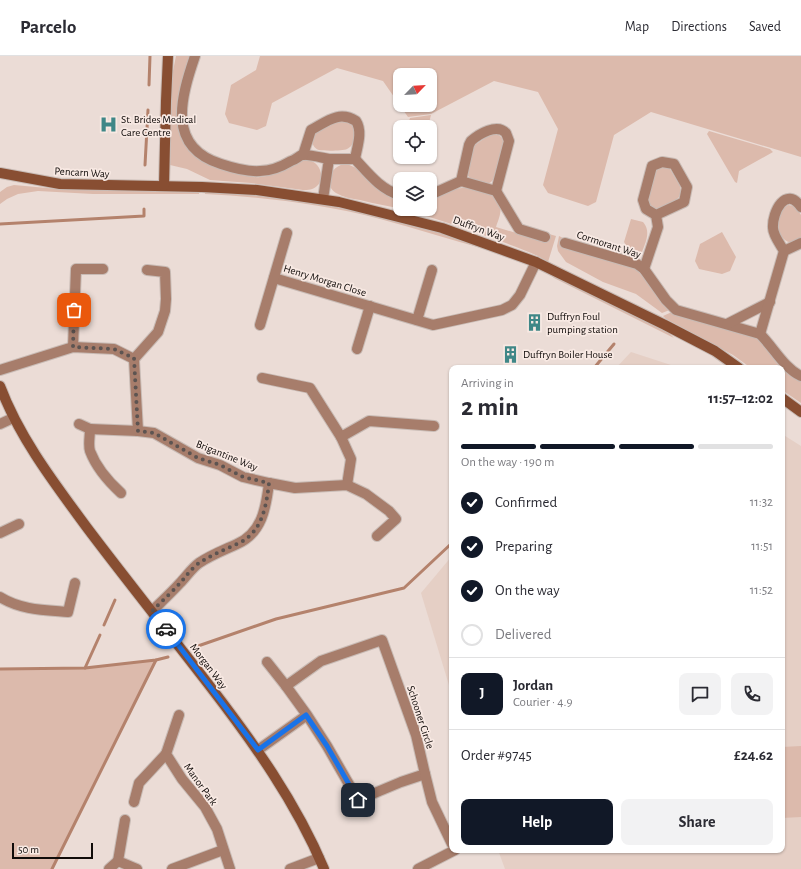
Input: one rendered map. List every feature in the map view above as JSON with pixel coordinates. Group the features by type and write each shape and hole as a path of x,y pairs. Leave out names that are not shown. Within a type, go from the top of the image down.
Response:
{"street":[{"path":"164,186 168,56"},
{"path":"195,56 184,93 181,110 183,128 192,145 208,159 242,170 258,172 280,167 302,155 329,159 355,159 386,190 393,192"},
{"path":"302,155 311,130 334,117 343,116 356,121 360,128 355,159"},
{"path":"461,181 471,141 490,130 500,129 506,133 509,141 496,191"},
{"path":"323,199 329,159"},
{"path":"662,162 674,164 687,187 684,202 656,215 646,209 643,200 652,166 662,162"},
{"name":"Pencarn Way","path":"0,173 60,184 164,186"},
{"path":"437,192 461,181 496,191 519,229 545,237"},
{"name":"Duffryn Way","path":"164,186 257,190 323,199 442,228 536,262 666,325 714,351 735,365"},
{"path":"801,207 798,202 789,199 783,200 778,205 773,230 784,251 760,334 770,344 785,364 801,376"},
{"name":"Cormorant Way","path":"644,269 658,227 656,215"},
{"name":"Henry Morgan Close","path":"260,325 287,233"},
{"name":"Cormorant Way","path":"565,243 638,264 644,269 666,300 676,310 760,334"},
{"path":"784,251 801,243"},
{"name":"Henry Morgan Close","path":"274,278 433,325 502,310 512,305 520,295 536,262"},
{"path":"73,347 76,269 103,269"},
{"path":"138,431 134,358 158,332 165,310 165,272 147,270"},
{"path":"417,320 432,270"},
{"path":"727,324 770,302"},
{"name":"Henry Morgan Close","path":"357,350 370,306"},
{"path":"0,370 73,347 114,349 134,358"},
{"path":"262,378 310,388 341,437 351,459 347,485"},
{"name":"Morgan Way","path":"0,386 13,418 56,485 112,561 258,750 292,807 324,869"},
{"path":"785,400 801,412"},
{"path":"0,424 13,418"},
{"path":"341,437 369,421 434,426"},
{"name":"Brigantine Way","path":"79,424 90,429 154,433 198,458 220,465 243,477 269,483 295,488 347,485 366,494 389,511 396,519 378,536"},
{"path":"90,429 90,450 102,471 112,484 121,492"},
{"path":"152,611 197,564 239,543 256,530 262,518 267,501 269,483"},
{"path":"0,533 19,524"},
{"path":"0,597 10,603 35,610 68,612 75,583"},
{"name":"Schooner Circle","path":"286,686 321,662 382,640 416,735 425,774"},
{"path":"267,662 286,686 327,746 358,800 400,782 425,774 432,802 449,838"},
{"path":"134,802 139,783 166,754 179,715"},
{"path":"258,750 306,715"},
{"name":"Manor Park","path":"166,754 182,779 205,807 217,830 230,869"},
{"path":"109,869 118,861 125,820"},
{"path":"172,869 223,850"},
{"path":"418,869 449,853"},
{"path":"290,869 319,858"},
{"path":"118,861 137,869"}],"shaded area":[{"path":"176,56 190,56 177,100 177,115 185,137 197,156 218,168 237,174 254,177 263,177 281,172 296,163 310,160 320,169 321,178 317,186 309,190 303,190 251,183 210,180 187,169 170,165 172,76"},
{"path":"260,56 801,56 801,157 651,112 614,135 596,202 588,206 548,193 543,185 558,129 538,92 494,81 437,111 437,68 393,68 393,95 383,81 337,68 272,103 266,126 257,130 229,123 225,114 231,85 256,70"},
{"path":"405,112 435,112 431,114 408,117"},
{"path":"431,115 430,120 409,120 410,118"},
{"path":"338,120 350,123 355,128 355,138 352,145 347,149 342,150 325,151 316,149 311,141 313,134"},
{"path":"709,131 770,149 773,152 739,171 737,183 707,134"},
{"path":"491,134 501,137 503,140 503,148 494,178 491,182 485,184 472,180 467,174 475,145"},
{"path":"344,164 350,165 360,171 378,188 393,198 393,207 342,196 332,190 329,181 330,177 332,172"},
{"path":"660,166 670,169 680,186 681,191 676,200 658,208 654,208 647,200 654,171"},
{"path":"14,185 58,189 199,190 199,194 93,194 38,191 18,194 0,204 0,192 7,187"},
{"path":"471,188 491,195 499,203 500,212 496,227 546,242 549,234 556,236 548,262 532,253 425,216 437,216 437,197 453,190"},
{"path":"205,191 257,194 340,206 442,232 485,249 337,209 271,199 205,194"},
{"path":"788,205 795,206 801,215 801,238 793,242 789,242 784,239 779,233 777,227 781,213"},
{"path":"631,219 643,222 647,229 647,237 642,252 636,255 630,252 624,242"},
{"path":"722,232 736,257 730,271 722,274 699,269 695,261 700,244"},
{"path":"559,236 563,238 562,246 636,269 672,309 662,313 636,294 603,282 566,262 558,251 557,246"},
{"path":"551,273 666,330 674,338 554,278"},
{"path":"674,311 757,338 801,378 801,403 785,392 785,365 747,365 733,355 663,316"},
{"path":"631,352 671,365 619,365"},
{"path":"785,436 801,446 801,869 505,869 499,853 785,853"},
{"path":"449,560 449,685 421,593"},
{"path":"156,660 52,869 0,869 0,669 85,668"},
{"path":"801,746 801,817 785,818 785,747"}],"waterway":[{"path":"149,85 150,56"},
{"path":"145,165 148,110"},
{"path":"0,224 144,216 144,209"},
{"path":"596,365 614,344"},
{"path":"198,646 276,619 404,588 449,546"},
{"path":"104,625 115,600"},
{"path":"85,668 100,635"},
{"path":"0,669 85,668 156,660 168,657"},
{"path":"52,869 156,660"}],"way so far":[{"path":"74,310 73,347 114,349 134,358 138,431 154,433 198,458 220,465 243,477 269,483 267,501 262,518 256,530 239,543 197,564 152,611 166,629"}],"place":[{"name":"St. Brides Medical Care Centre","path":"108,125"},
{"name":"Duffryn Foul pumping station","path":"534,322"},
{"name":"Duffryn Boiler House","path":"510,354"}],"route":[{"path":"166,629 258,750 306,715 346,776 358,800"}]}
